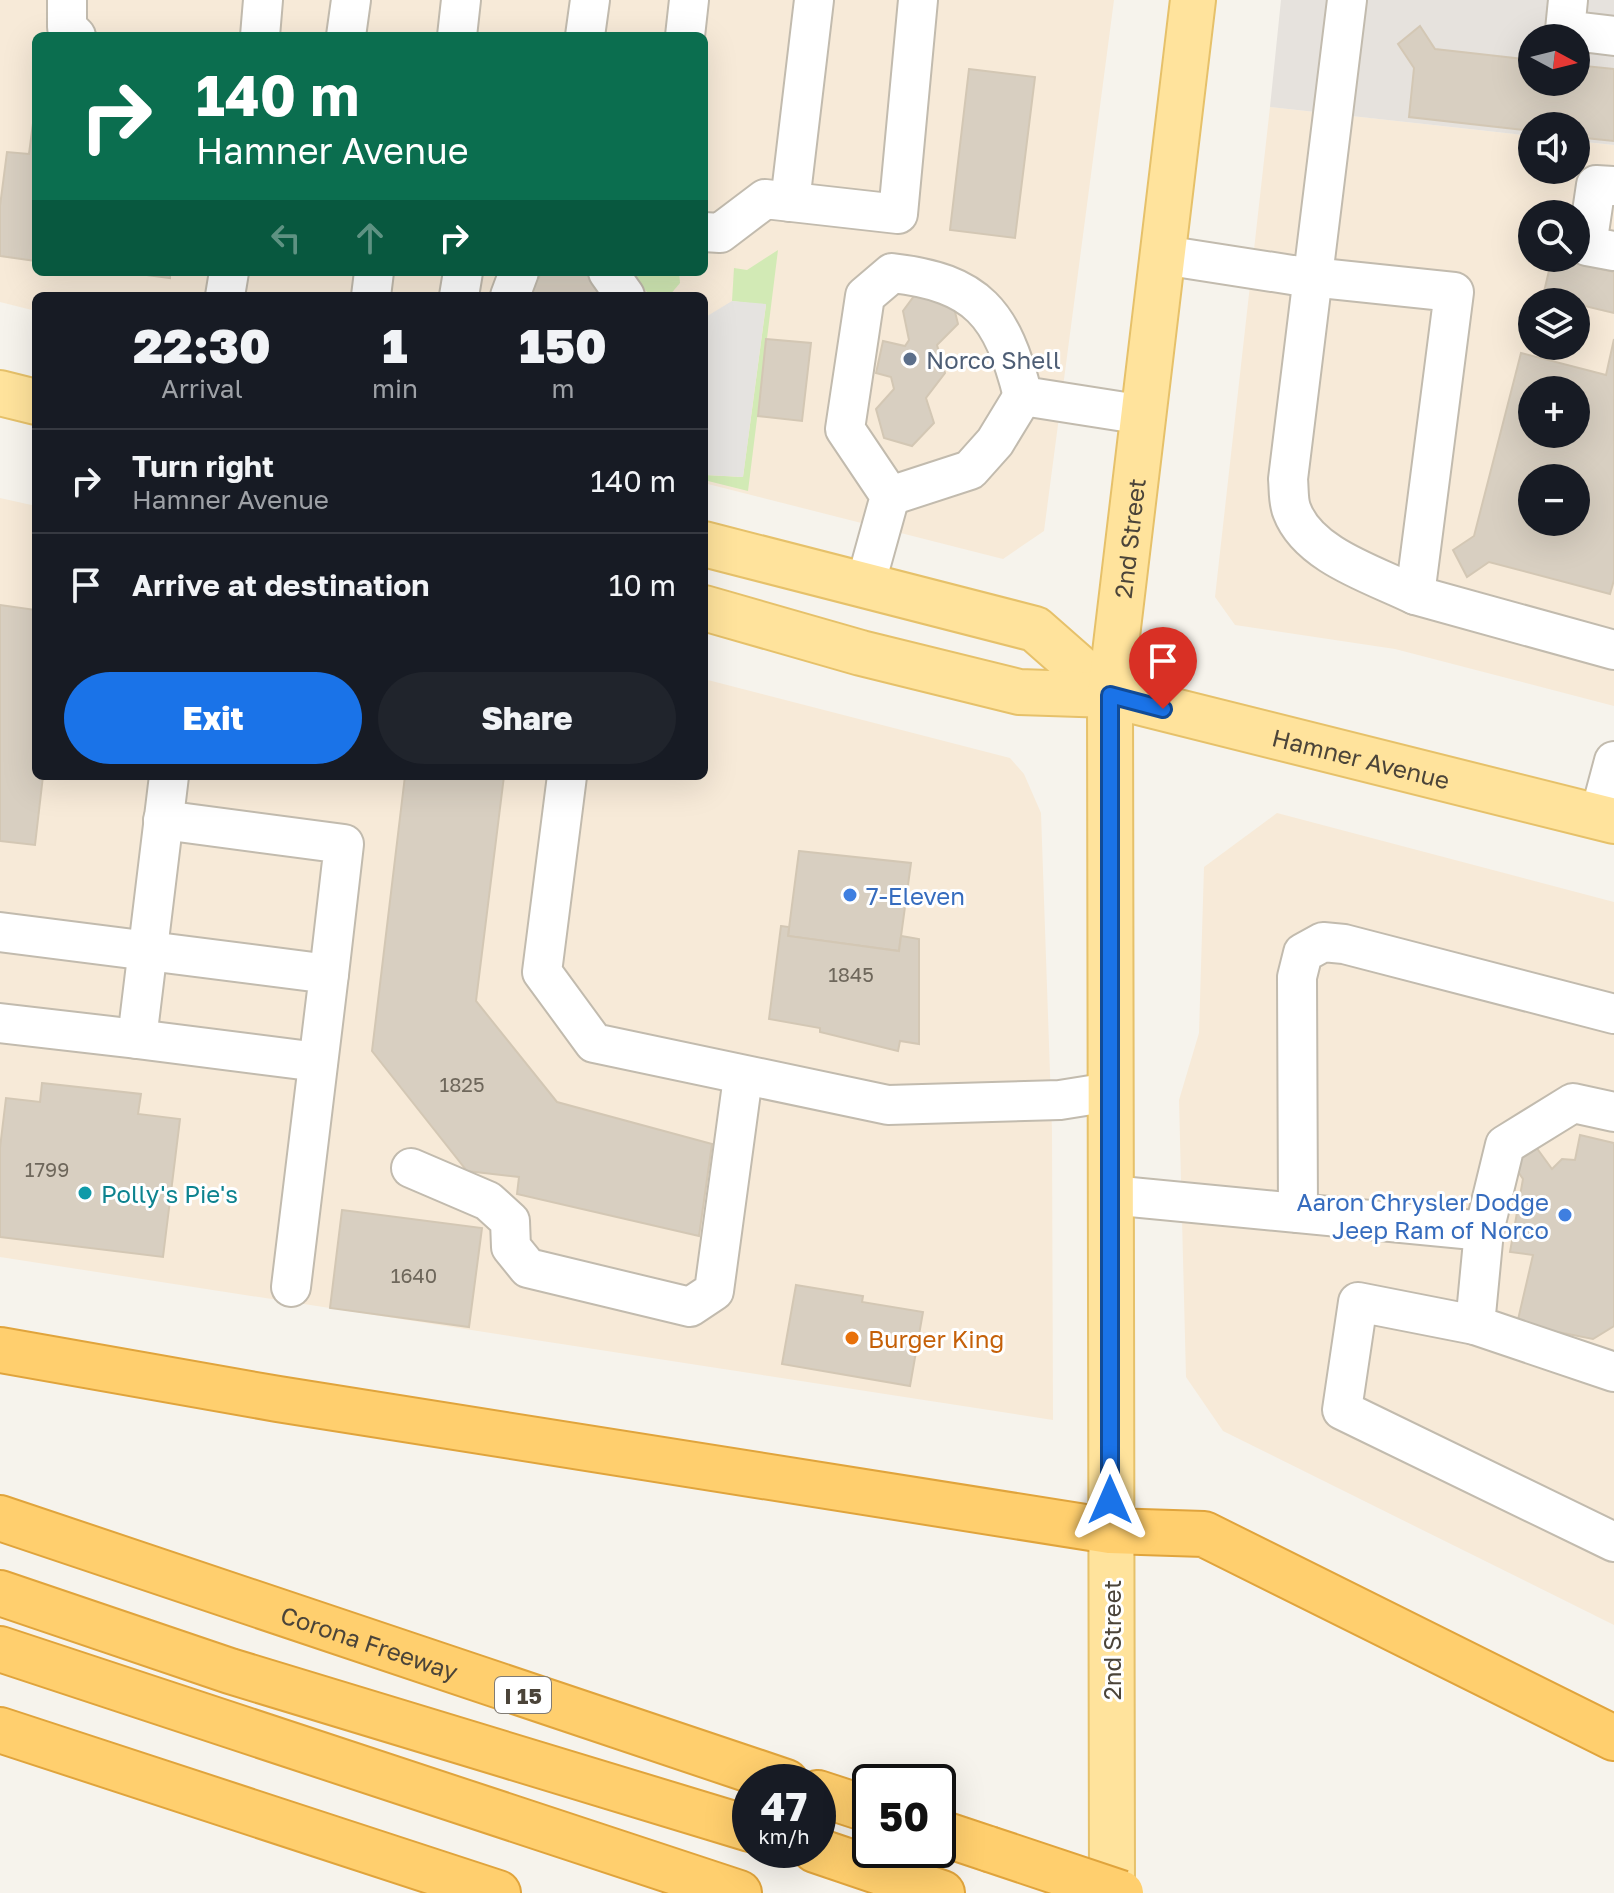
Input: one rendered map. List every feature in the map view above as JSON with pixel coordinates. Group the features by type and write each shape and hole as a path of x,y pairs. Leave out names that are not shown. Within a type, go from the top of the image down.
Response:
{"highway":[{"path":"0,1350 293,1402 1110,1531 1204,1534 1614,1738"},
{"name":"Corona Freeway","path":"0,1518 732,1764"},
{"path":"0,1593 230,1671 732,1824"},
{"path":"0,1649 739,1893"},
{"path":"0,1730 498,1893"},
{"path":"956,1838 1121,1893"},
{"path":"836,1857 942,1893"}],"main road":[{"name":"2nd Street","path":"1112,1893 1110,695 1193,0"},
{"path":"0,393 32,401"},
{"name":"Hamner Avenue","path":"708,545 1035,629 1110,695"},
{"name":"Hamner Avenue","path":"708,609 861,653 1034,695 1110,695 1607,819"}],"lane":[{"path":"67,0 67,27 72,32"},
{"path":"260,32 263,0"},
{"path":"347,32 351,0"},
{"path":"457,32 461,0"},
{"path":"586,32 590,0"},
{"path":"685,32 689,0"},
{"path":"790,202 814,0"},
{"path":"708,232 720,233 765,199 898,214 918,0"},
{"path":"1347,0 1288,479 1291,510 1303,531 1324,549 1415,595 1614,650"},
{"path":"1568,0 1565,30 1614,36"},
{"path":"1614,186 1596,185 1587,246 1614,251"},
{"path":"1163,255 1311,277 1454,292 1415,595"},
{"path":"865,586 890,496 845,429 865,296 892,273 931,278 979,300 1012,351 1023,396 995,442 970,470 890,496"},
{"path":"1023,396 1144,415"},
{"path":"1607,819 1614,761"},
{"path":"137,1039 168,780"},
{"path":"566,780 542,972 594,1043 743,1077 888,1105 1060,1100 1110,1092"},
{"path":"163,820 344,844 291,1287"},
{"path":"0,932 329,974"},
{"path":"1298,1213 1297,977 1303,953 1323,942 1344,944 1614,1014"},
{"path":"0,1023 318,1062"},
{"path":"411,1168 488,1201 510,1221 511,1247 528,1268 690,1307 714,1291 743,1077"},
{"path":"1475,1325 1484,1231 1505,1145 1573,1103 1614,1112"},
{"path":"1110,1195 1484,1231"},
{"path":"1614,1372 1475,1325 1358,1302 1342,1410 1614,1542"}],"shaded area":[{"path":"0,0 1114,0 1044,531 1003,559 708,484 708,292 32,292 32,310 0,302"},
{"path":"1281,0 1614,0 1614,145 1590,142 1590,112 1518,112 1518,134 1270,107"},
{"path":"1270,107 1518,134 1518,184 1590,184 1590,142 1614,145 1614,706 1395,649 1235,625 1215,597"},
{"path":"732,301 766,304 743,477 708,475 708,316"},
{"path":"0,498 32,505 32,780 708,780 708,680 1010,758 1024,774 1041,813 1052,1131 1053,1420 0,1257"},
{"path":"1277,813 1614,902 1614,1625 1223,1431 1186,1377 1179,1100 1199,1033 1204,867"}],"green space":[{"path":"778,250 748,491 708,481 708,475 743,477 766,305 732,301 734,268 747,270"},
{"path":"631,276 679,276 680,283 672,292 647,292"}],"building":[{"path":"1420,26 1435,49 1518,58 1518,96 1590,96 1590,66 1614,69 1614,141 1590,138 1590,112 1518,112 1518,129 1409,117 1414,68 1398,44"},
{"path":"969,69 1035,77 1015,238 950,230"},
{"path":"32,131 32,260 0,256 0,206 7,152 29,154"},
{"path":"1590,267 1614,272 1614,313 1590,307 1590,288 1545,288 1549,272 1590,272"},
{"path":"528,276 604,276 602,292 526,292"},
{"name":"Norco Shell","path":"920,288 951,296 958,324 937,345 945,373 926,398 934,423 912,446 884,438 876,409 894,389 891,377 876,373 883,341 905,346 909,340 903,311"},
{"path":"766,339 811,343 802,421 758,416"},
{"path":"1614,339 1614,580 1610,594 1489,562 1467,577 1453,550 1474,536 1519,360 1548,360 1606,375"},
{"path":"0,605 32,609 32,780 43,780 35,845 0,841"},
{"path":"405,780 504,780 476,1001 557,1102 712,1144 699,1236 517,1194 519,1177 467,1171 372,1051"},
{"name":"7-Eleven","path":"799,851 911,863 899,951 788,936"},
{"path":"781,926 789,927 788,936 899,951 901,936 919,939 919,1044 900,1041 898,1051 820,1032 820,1028 769,1019"},
{"name":"Polly's Pie's","path":"42,1083 141,1094 138,1114 180,1119 163,1257 0,1237 0,1148 6,1098 40,1102"},
{"name":"Aaron Chrysler Dodge Jeep Ram of Norco","path":"1580,1135 1614,1143 1614,1326 1593,1339 1517,1324 1533,1255 1510,1252 1523,1179 1512,1163 1536,1147 1552,1169 1562,1159 1575,1160"},
{"path":"342,1210 482,1228 469,1327 330,1308"},
{"name":"Burger King","path":"796,1285 863,1296 862,1302 923,1312 910,1386 782,1364"}],"place":[{"name":"Norco Shell","path":"910,359"},
{"name":"7-Eleven","path":"850,895"},
{"name":"Polly's Pie's","path":"85,1193"},
{"name":"Aaron Chrysler Dodge Jeep Ram of Norco","path":"1565,1215"},
{"name":"Burger King","path":"852,1338"}],"route":[{"path":"1110,1500 1110,695 1163,709"}]}
